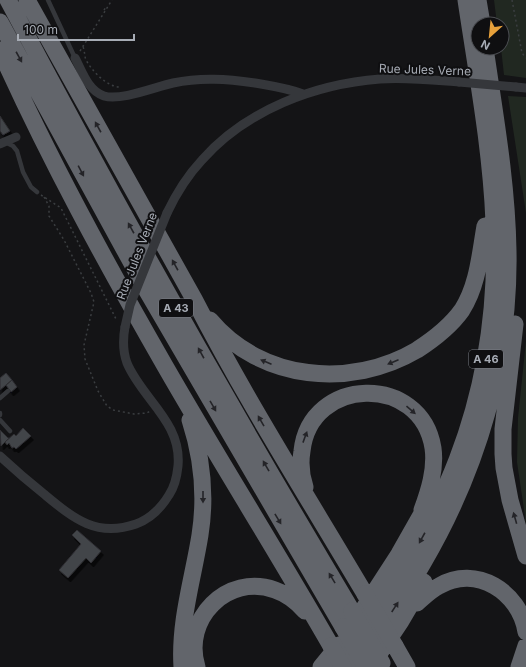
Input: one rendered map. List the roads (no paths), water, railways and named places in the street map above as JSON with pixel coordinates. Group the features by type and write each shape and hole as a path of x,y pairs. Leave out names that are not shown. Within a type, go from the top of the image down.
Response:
{"highway":[{"name":"A 43","path":"8,0 104,179 181,316 352,611 371,659"},
{"path":"27,0 67,57"},
{"path":"35,0 67,57 222,353 403,659"},
{"name":"A 46","path":"466,0 470,16"},
{"path":"478,0 481,16"},
{"name":"A 43","path":"0,22 151,298 342,627 371,659"},
{"path":"1,53 71,197 166,368 343,667"},
{"path":"321,667 351,628 417,522 432,494 449,456 462,416 473,372 483,304 485,226 479,56"},
{"name":"A 46","path":"371,659 396,581 437,510 449,483 465,441 478,398 484,370 489,341 494,289 494,221 480,56"},
{"name":"A 46","path":"371,659 407,589 423,564 444,524 459,491 473,456 491,399 497,371 505,312 508,253 505,193 494,106 481,56"},
{"path":"494,106 510,182 514,215 518,284 515,328 503,433 503,454 508,492 526,556"},
{"path":"194,300 226,336 246,351 269,363 299,372 323,375 370,370 402,358 427,343 444,330 457,316 467,301 474,286 485,226"},
{"path":"401,621 448,540 465,505 479,470 502,398 515,328"},
{"path":"166,368 194,431 201,466 203,487 200,533 184,617 182,667"},
{"path":"310,502 303,482 301,463 304,440 311,425 324,409 338,400 359,393 378,393 398,400 414,411 426,426 431,441 433,464 431,480 428,494 417,522"},
{"path":"352,667 371,659 401,621 425,596 439,586 455,580 471,578 490,583 503,590 514,602 522,615 526,632"},
{"path":"197,667 194,655 194,639 198,626 204,615 211,605 220,597 231,591 242,588 254,586 265,587 286,595 301,607 327,639"},
{"path":"519,667 526,646"},
{"path":"336,667 371,659"}],"street":[{"path":"67,57 93,89 102,95 111,97 177,82 208,78 285,88 303,94"},
{"name":"Rue Jules Verne","path":"0,456 62,509 84,524 106,529 120,528 147,519 162,505 171,492 177,477 179,460 175,438 168,423 132,375 126,361 123,345 124,329 130,306 166,213 178,192 201,160 218,143 251,120 303,94 343,84 376,80 406,79 526,88"},
{"path":"2,143 16,137"}],"lane":[{"path":"48,0 67,57"},
{"path":"2,143 13,146 17,151 23,172 30,187 37,192"},
{"path":"0,398 8,391"},
{"path":"0,420 10,431"}]}
